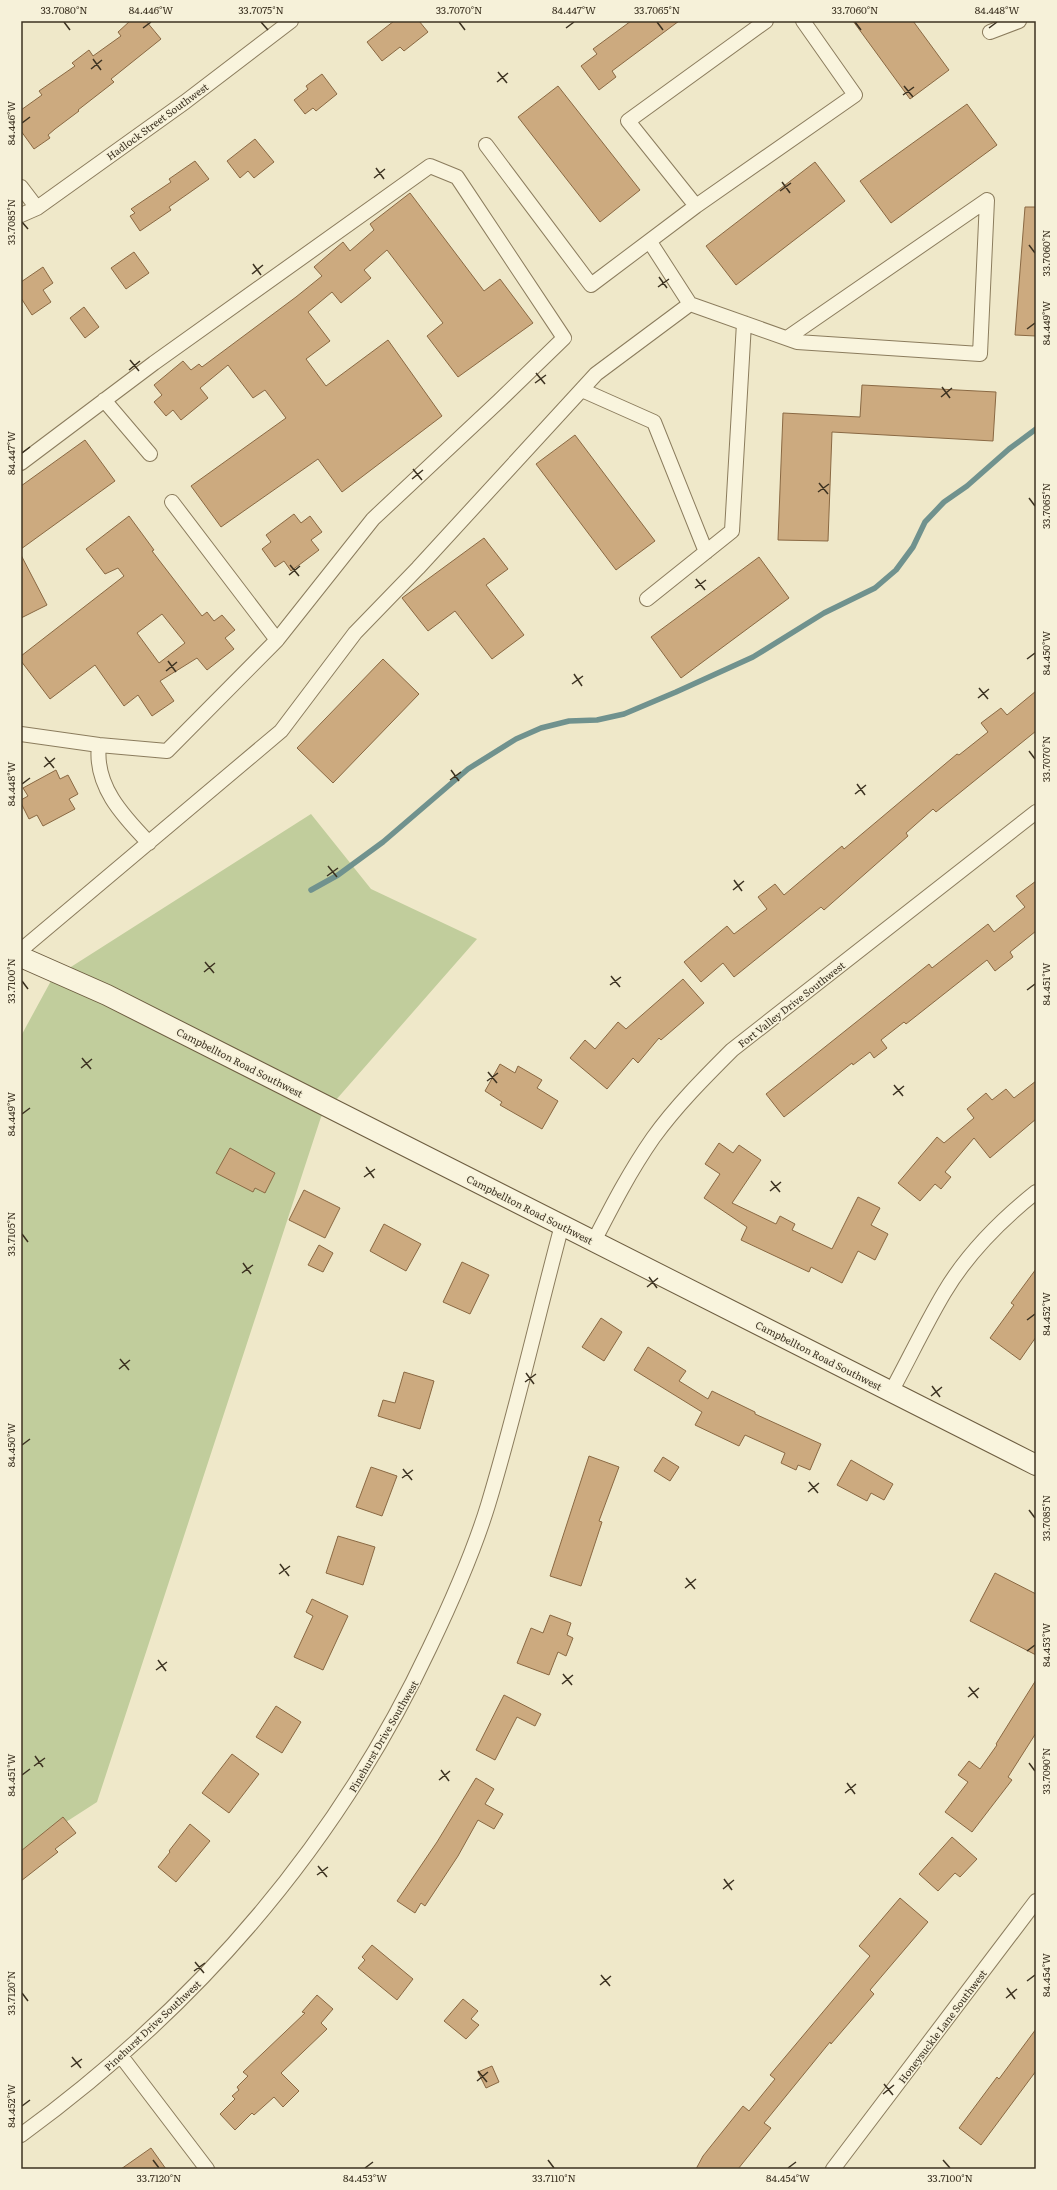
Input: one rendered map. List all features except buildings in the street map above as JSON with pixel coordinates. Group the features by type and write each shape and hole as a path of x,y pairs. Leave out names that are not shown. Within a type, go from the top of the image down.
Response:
{"main road":[{"name":"Campbellton Road Southwest","path":"21,956 107,995 1036,1465"}],"street":[{"name":"Hadlock Street Southwest","path":"21,215 37,208 185,102 290,21"},
{"path":"696,206 628,121 766,21"},
{"path":"486,145 590,285 650,242 696,206 855,95 803,21"},
{"path":"990,32 1019,21"},
{"path":"21,463 104,400 430,166 457,177 564,338 499,402 373,519 277,640 167,751 99,745 21,734"},
{"path":"21,187 37,208"},
{"path":"650,242 690,304 797,342 980,354 988,200 787,338"},
{"path":"21,950 281,731 355,633 418,568 596,374 690,304"},
{"path":"647,599 732,531 744,323"},
{"path":"582,390 654,422 706,552"},
{"path":"104,400 150,454"},
{"path":"172,502 277,640"},
{"path":"99,745 97,758 102,784 126,819 148,843"},
{"name":"Fort Valley Drive Southwest","path":"594,1241 621,1187 653,1138 691,1091 732,1050 1036,812"},
{"path":"891,1392 953,1280 970,1257 998,1226 1036,1192"},
{"name":"Pinehurst Drive Southwest","path":"21,2135 122,2056 207,1975 280,1891 351,1793 406,1699 452,1600 487,1506 562,1226"},
{"name":"Honeysuckle Lane Southwest","path":"833,2169 1036,1901"},
{"path":"122,2056 206,2169"}],"green space":[{"path":"311,814 371,889 477,939 321,1117 97,1802 21,1851 21,1036 52,979"}],"waterway":[{"path":"311,890 338,875 383,842 468,769 516,739 541,728 569,721 597,720 624,714 753,657 824,613 875,588 896,570 913,547 925,522 944,502 967,486 1009,449 1036,429"}]}
